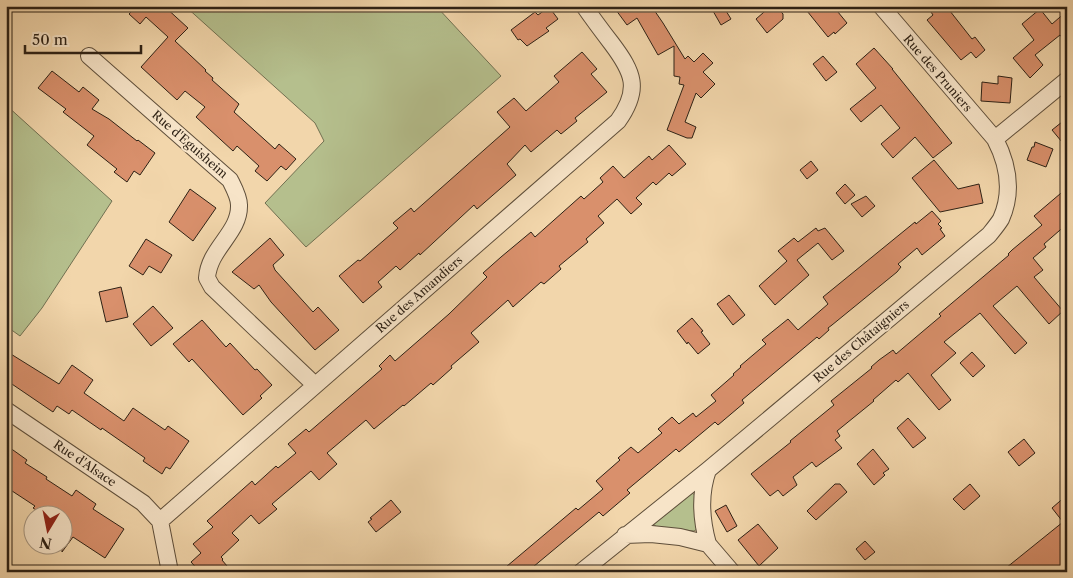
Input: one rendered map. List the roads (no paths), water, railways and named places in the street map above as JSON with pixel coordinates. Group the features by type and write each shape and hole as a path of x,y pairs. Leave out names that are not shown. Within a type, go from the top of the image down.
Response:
{"street":[{"name":"Rue des Amandiers","path":"160,521 314,384 610,129 624,113 630,96 631,75 626,63 584,6"},
{"name":"Rue des Pruniers","path":"881,6 995,139"},
{"name":"Rue d'Eguisheim","path":"89,56 230,180 239,204 236,224 210,260 207,278 212,287 314,384"},
{"path":"995,139 1067,80"},
{"name":"Rue des Châtaigniers","path":"581,572 708,470 989,235 1000,220 1006,204 1008,186 1003,155 995,139"},
{"name":"Rue d'Alsace","path":"6,410 144,503 160,521"},
{"path":"708,470 704,480 701,502 704,530 708,544 732,572"},
{"path":"160,521 170,572"},
{"path":"625,535 651,534 670,536 708,544"}]}
